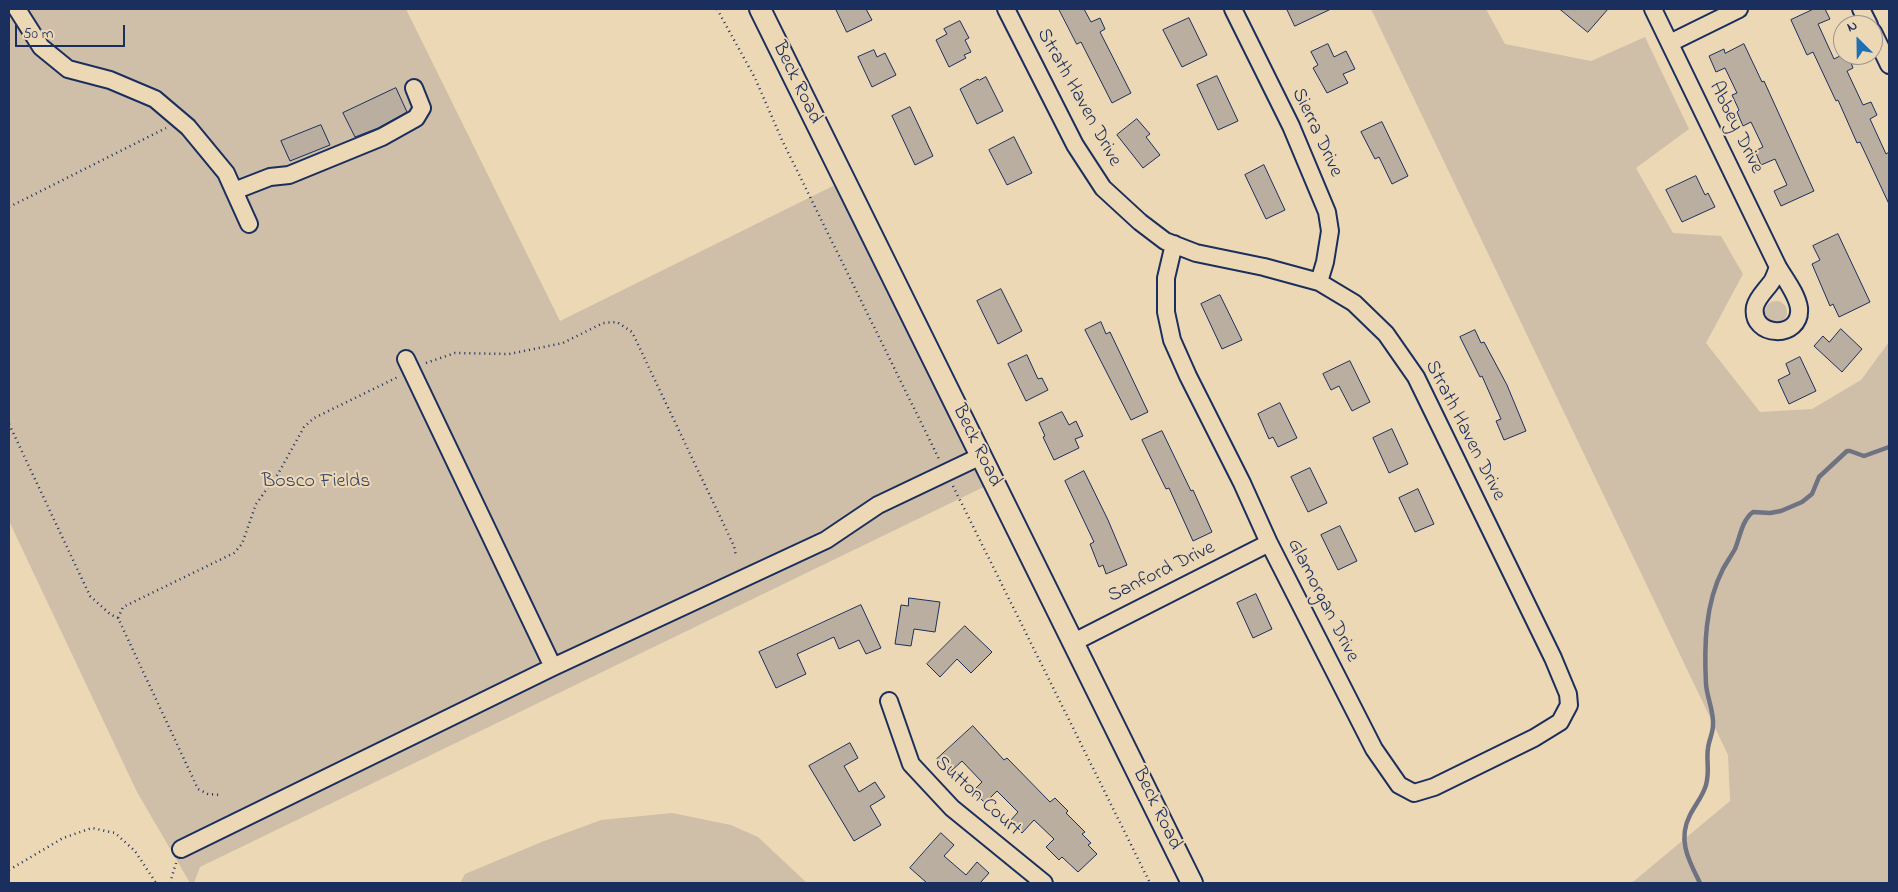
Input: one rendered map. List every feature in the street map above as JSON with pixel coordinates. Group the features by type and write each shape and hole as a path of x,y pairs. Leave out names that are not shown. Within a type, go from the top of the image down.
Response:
{"main road":[{"name":"Beck Road","path":"760,9 1192,883"}],"street":[{"path":"17,9 41,47 68,69 110,80 155,99 188,127 226,173 249,224"},
{"name":"Strath Haven Drive","path":"1006,9 1075,145 1103,188 1140,222 1166,240 1196,253 1264,267 1319,282 1354,303 1386,334 1416,377 1554,658 1568,694 1569,705"},
{"name":"Sierra Drive","path":"1233,9 1291,126 1328,212 1330,231 1325,262 1319,282"},
{"name":"Abbey Drive","path":"1653,9 1778,267"},
{"path":"1670,42 1739,9"},
{"path":"1883,53 1889,65"},
{"path":"234,191 270,176 289,175 382,138 416,118 422,108 414,88"},
{"name":"Glamorgan Drive","path":"1174,244 1166,278 1166,312 1172,340 1242,483 1269,543 1374,750 1399,785 1414,793 1434,787 1534,738 1560,722 1569,705"},
{"path":"406,359 553,666"},
{"path":"181,849 553,666 826,540 878,505 981,456"},
{"name":"Sanford Drive","path":"1074,642 1269,543"},
{"name":"Sutton Court","path":"889,701 911,764 952,808 1044,883"}],"path":[{"path":"717,9 755,78 782,140 1150,883"},
{"path":"9,207 167,128"},
{"path":"9,424 90,596 110,614 118,618 198,789 208,794 220,795"},
{"path":"9,870 63,838 92,828 115,832 135,851 156,883"},
{"path":"170,883 181,849"}],"green space":[{"name":"Bosco Fields","path":"9,9 406,9 560,321 843,181 992,483 200,867 194,883 190,883 137,792 9,521"},
{"path":"1371,9 1486,9 1505,44 1591,61 1645,37 1689,129 1636,168 1673,233 1721,236 1743,274 1706,343 1760,412 1812,409 1861,380 1889,342 1889,883 1628,883 1634,881 1730,801 1728,755"},
{"path":"1776,301 1784,304 1787,312 1784,320 1776,323 1768,320 1765,312 1768,304"},
{"path":"672,813 731,825 758,837 807,883 460,883 465,874 544,841 601,820"}],"building":[{"path":"836,9 866,9 872,20 847,32"},
{"path":"1059,9 1084,9 1091,22 1100,18 1105,29 1100,32 1131,93 1112,103 1081,42 1077,44"},
{"path":"1287,9 1331,9 1295,26"},
{"path":"1560,9 1608,9 1588,32"},
{"path":"1814,9 1825,9 1830,19 1818,24 1833,57 1833,65 1852,65 1853,68 1847,71 1863,105 1871,102 1877,115 1870,119 1886,154 1889,152 1889,204 1860,142 1857,143 1838,100 1836,101 1813,52 1807,55 1791,20"},
{"path":"1189,18 1207,55 1182,67 1163,30"},
{"path":"960,21 969,38 965,40 971,52 964,55 966,58 949,67 936,40 947,34 944,29"},
{"path":"1328,44 1334,57 1346,51 1355,69 1343,74 1348,83 1327,93 1313,68 1318,65 1311,52"},
{"path":"1744,44 1762,82 1764,81 1814,191 1781,206 1774,191 1787,185 1775,159 1761,165 1755,151 1763,147 1751,122 1743,126 1737,112 1739,110 1732,95 1737,93 1725,68 1716,72 1709,56 1724,49 1725,53"},
{"path":"874,50 877,57 885,53 896,75 872,87 858,57"},
{"path":"1217,76 1238,121 1218,130 1197,85"},
{"path":"986,77 1003,111 977,124 960,89 978,79"},
{"path":"396,88 407,112 378,128 355,137 343,113"},
{"path":"910,107 933,156 915,165 892,116"},
{"path":"1137,119 1150,134 1146,137 1160,155 1143,168 1117,135"},
{"path":"1382,122 1408,176 1392,184 1379,157 1375,159 1361,132"},
{"path":"321,125 330,145 290,161 281,141"},
{"path":"1014,137 1032,173 1007,185 989,150"},
{"path":"1264,165 1285,210 1266,219 1245,175"},
{"path":"1696,176 1705,195 1708,193 1715,207 1682,222 1666,190"},
{"path":"1838,234 1870,302 1839,317 1833,304 1830,306 1812,264 1820,260 1813,246"},
{"path":"1001,289 1022,331 998,344 977,301"},
{"path":"1220,295 1242,340 1222,349 1201,304"},
{"path":"1101,322 1106,334 1110,332 1148,412 1131,420 1085,330"},
{"path":"1841,329 1862,349 1842,372 1814,346 1823,336 1829,342"},
{"path":"1475,330 1481,343 1484,342 1507,385 1526,431 1504,440 1496,421 1501,419 1482,376 1480,377 1460,337"},
{"path":"1027,355 1038,379 1042,378 1048,390 1026,401 1008,364"},
{"path":"1800,357 1816,391 1789,404 1778,380 1790,374 1786,364"},
{"path":"1350,361 1370,402 1352,411 1339,386 1331,390 1323,374"},
{"path":"1280,403 1297,438 1278,447 1273,437 1269,439 1258,414"},
{"path":"1062,412 1069,425 1076,421 1083,436 1075,439 1079,448 1054,460 1043,437 1045,436 1039,423"},
{"path":"1392,429 1408,464 1389,473 1373,438"},
{"path":"1162,431 1191,491 1193,490 1212,532 1193,541 1169,488 1166,489 1142,440"},
{"path":"1310,468 1327,503 1308,512 1291,477"},
{"path":"1084,471 1127,565 1106,574 1103,565 1099,567 1090,544 1094,542 1065,481"},
{"path":"1418,489 1434,524 1415,532 1399,498"},
{"path":"1340,526 1357,561 1338,570 1321,535"},
{"path":"1256,594 1272,629 1253,638 1237,603"},
{"path":"909,598 940,602 935,632 914,629 911,646 895,644 901,605 908,606"},
{"path":"861,605 881,648 866,654 859,640 839,649 834,637 797,654 806,674 776,688 759,652"},
{"path":"965,626 992,652 971,673 957,659 940,677 927,664"},
{"path":"973,726 1004,760 1007,758 1050,802 1055,798 1068,811 1066,813 1085,832 1082,834 1091,843 1088,845 1097,854 1078,872 1062,857 1059,860 1046,847 1054,839 1034,820 1022,833 1010,821 1018,812 997,791 985,803 973,791 982,782 962,761 950,772 937,759"},
{"path":"850,743 858,758 844,766 859,792 875,782 885,797 870,806 881,825 854,841 809,766"},
{"path":"941,833 954,845 944,856 966,875 977,862 989,873 980,883 927,883 910,868"}],"waterway":[{"path":"1700,883 1686,850 1685,833 1686,824 1703,793 1707,780 1708,753 1713,720 1706,684 1705,655 1709,611 1717,582 1735,549 1749,515 1753,512 1770,513 1781,511 1802,502 1812,494 1819,477 1847,451 1864,456 1889,447"}]}
